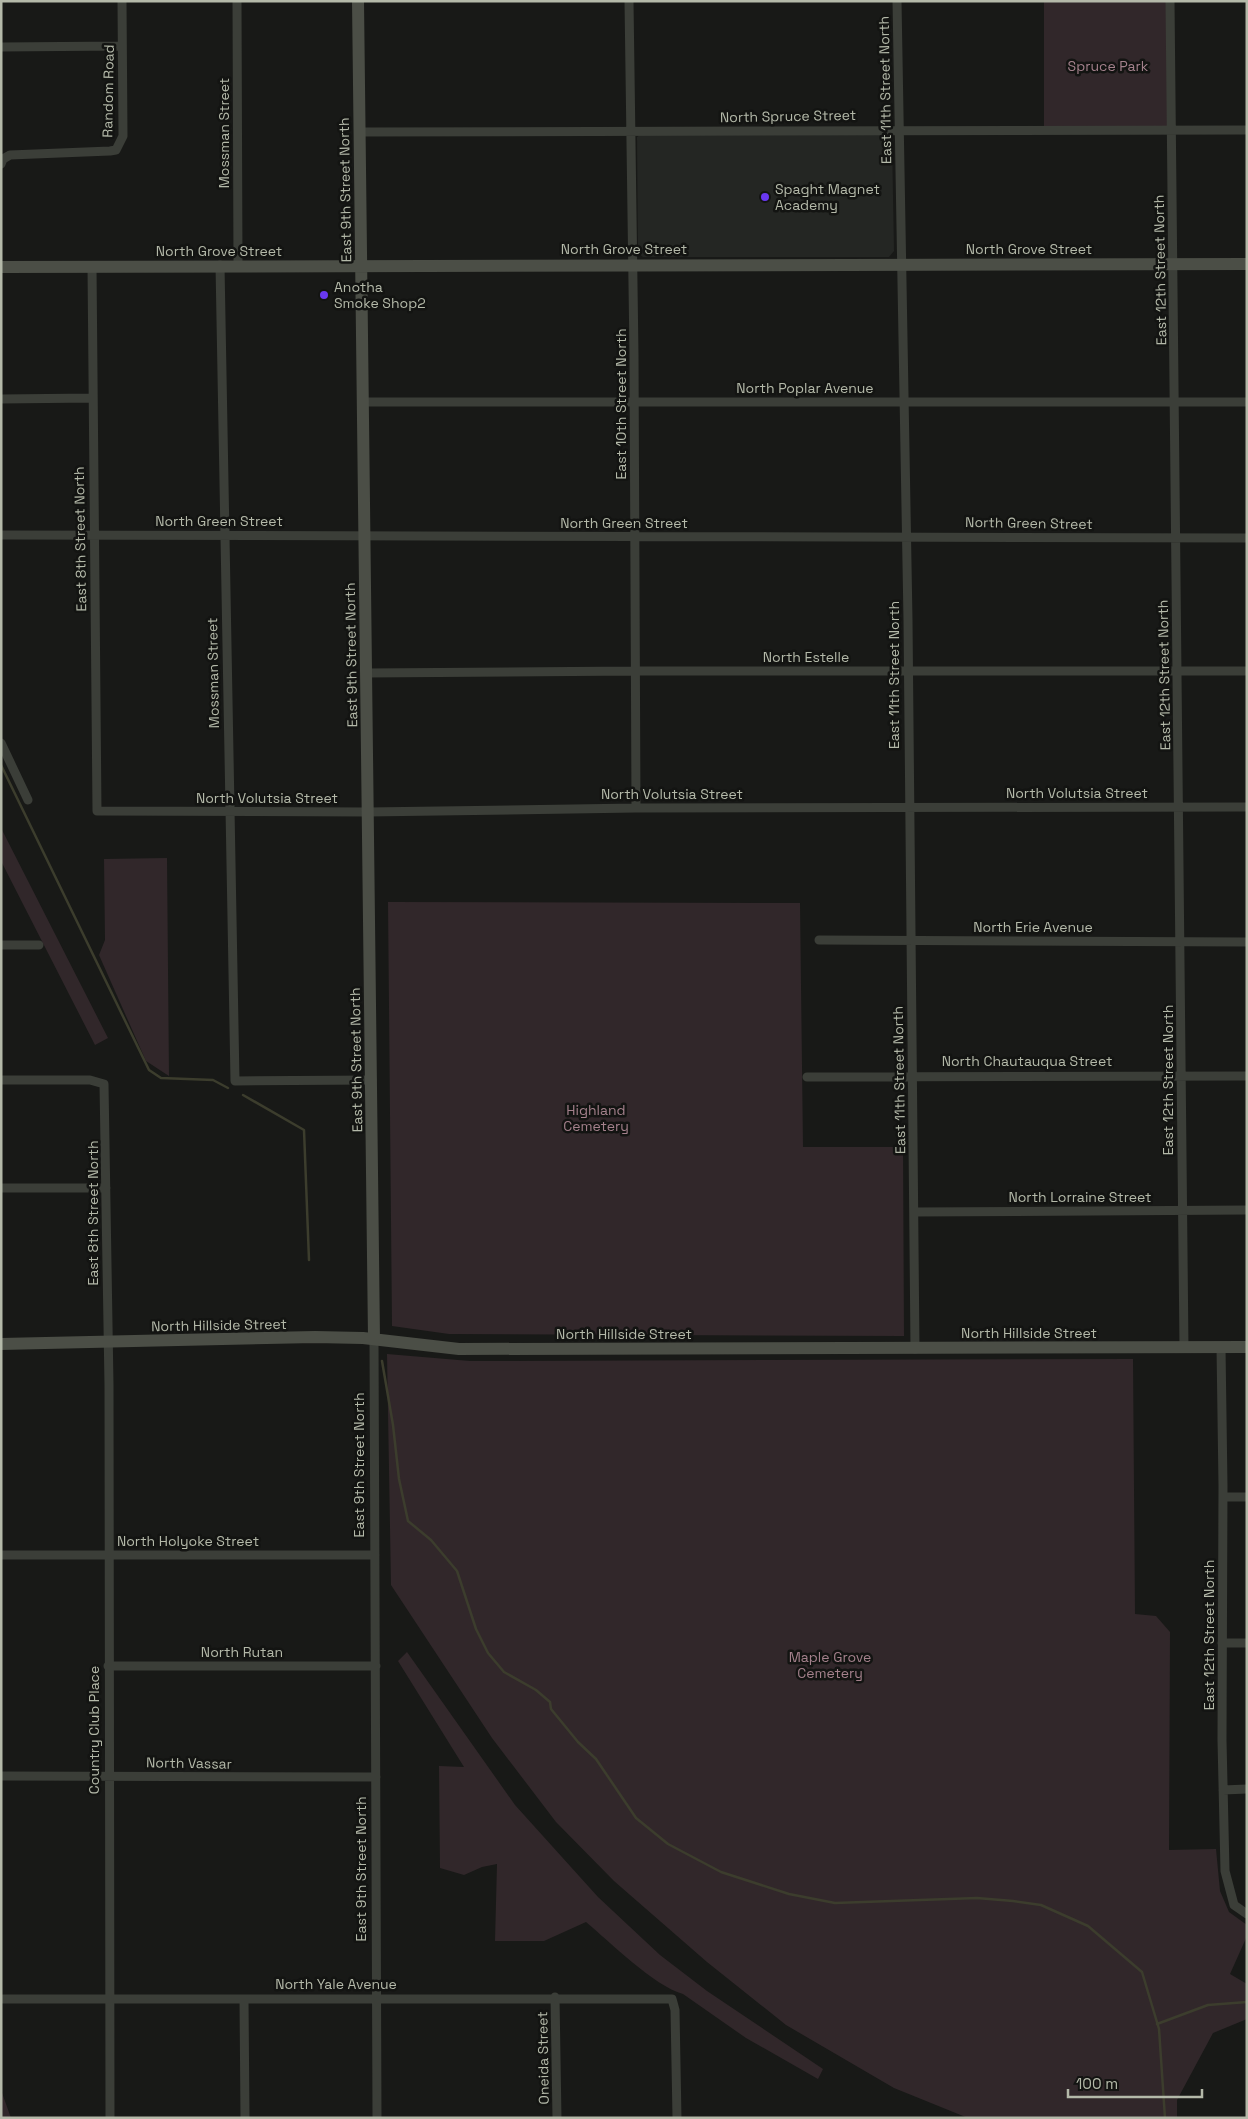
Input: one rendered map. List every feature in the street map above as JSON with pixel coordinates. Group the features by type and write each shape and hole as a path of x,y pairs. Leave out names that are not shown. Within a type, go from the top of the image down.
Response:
{"street":[{"name":"Random Road","path":"1,164 3,159 10,155 116,150 123,136 122,1"},
{"name":"Mossman Street","path":"236,1 238,265"},
{"name":"East 9th Street North","path":"358,1 372,1080 377,2118"},
{"name":"East 10th Street North","path":"629,1 633,264 636,808"},
{"name":"East 11th Street North","path":"897,1 908,671 915,1349"},
{"name":"East 12th Street North","path":"1170,1 1184,1348"},
{"path":"1,47 122,46"},
{"name":"North Spruce Street","path":"360,132 631,132 900,129 1247,130"},
{"name":"North Grove Street","path":"1,267 1247,264"},
{"name":"East 8th Street North","path":"92,266 97,812"},
{"name":"Mossman Street","path":"220,266 229,812 236,1081 372,1080"},
{"path":"1,398 93,398"},
{"name":"North Poplar Avenue","path":"363,402 1247,402"},
{"name":"North Green Street","path":"1,536 94,534 1247,538"},
{"name":"North Estelle","path":"366,673 1247,671"},
{"path":"1,743 28,800"},
{"name":"North Volutsia Street","path":"97,812 368,812 636,808 1247,807"},
{"name":"North Erie Avenue","path":"819,940 1247,942"},
{"path":"1,945 39,945"},
{"name":"North Chautauqua Street","path":"807,1077 1247,1076"},
{"name":"East 8th Street North","path":"1,1080 90,1080 104,1084 108,1342"},
{"path":"1,1188 106,1188"},
{"name":"North Lorraine Street","path":"914,1212 1247,1210"},
{"name":"North Hillside Street","path":"1,1344 315,1337 374,1339 459,1349 1247,1347"},
{"name":"Country Club Place","path":"108,1342 110,2118"},
{"name":"East 12th Street North","path":"1220,1348 1223,1497 1222,1643 1225,1871 1234,1905 1247,1914"},
{"path":"1223,1497 1247,1497"},
{"name":"North Holyoke Street","path":"1,1555 375,1555"},
{"path":"1222,1643 1247,1643"},
{"name":"North Rutan","path":"108,1666 376,1666"},
{"name":"North Vassar","path":"1,1776 376,1778"},
{"path":"1223,1790 1247,1789"},
{"name":"North Yale Avenue","path":"1,1999 555,1997 672,1999 675,2010 677,2118"},
{"name":"Oneida Street","path":"555,1997 557,2118"},
{"path":"244,1999 245,2118"}],"shaded area":[{"name":"Spaght Magnet Academy","path":"887,134 891,136 892,141 894,251 889,257 643,257 638,253 637,137 640,135"}],"green space":[{"name":"Spruce Park","path":"1044,1 1170,1 1172,130 1044,130"},
{"path":"1,828 108,1038 95,1045 1,861"},
{"path":"167,858 169,1076 146,1061 99,955 105,940 104,859"},
{"name":"Highland Cemetery","path":"388,902 800,903 803,1147 903,1147 904,1336 449,1334 392,1326"},
{"name":"Maple Grove Cemetery","path":"387,1354 470,1361 1133,1359 1135,1614 1156,1616 1170,1632 1169,1850 1216,1849 1220,1891 1229,1912 1247,1925 1247,1936 1230,1974 1247,1984 1247,2019 1213,2033 1177,2100 1177,2118 968,2118 894,2088 786,2025 707,1962 614,1881 556,1822 492,1738 391,1585"},
{"path":"407,1652 515,1805 598,1897 660,1955 707,1991 823,2069 818,2079 746,2038 683,1994 659,1982 586,1922 544,1941 495,1941 497,1864 482,1867 464,1875 440,1868 439,1766 464,1767 398,1661"},
{"path":"1,2090 11,2118 1,2118"}],"waterway":[{"path":"1,765 149,1070 161,1078 213,1080 228,1088"},
{"path":"243,1095 304,1130 309,1260"},
{"path":"382,1361 393,1425 399,1479 408,1521 431,1540 457,1571 476,1629 488,1653 504,1672 536,1690 550,1702 551,1709 578,1742 596,1759 636,1818 668,1844 721,1872 789,1894 835,1903 977,1898 1013,1901 1041,1905 1088,1926 1142,1972 1159,2029 1165,2118"},
{"path":"1157,2024 1208,2005 1247,2002"}],"place":[{"name":"Spaght Magnet Academy","path":"765,197"},
{"name":"Anotha Smoke Shop2","path":"324,295"}]}
